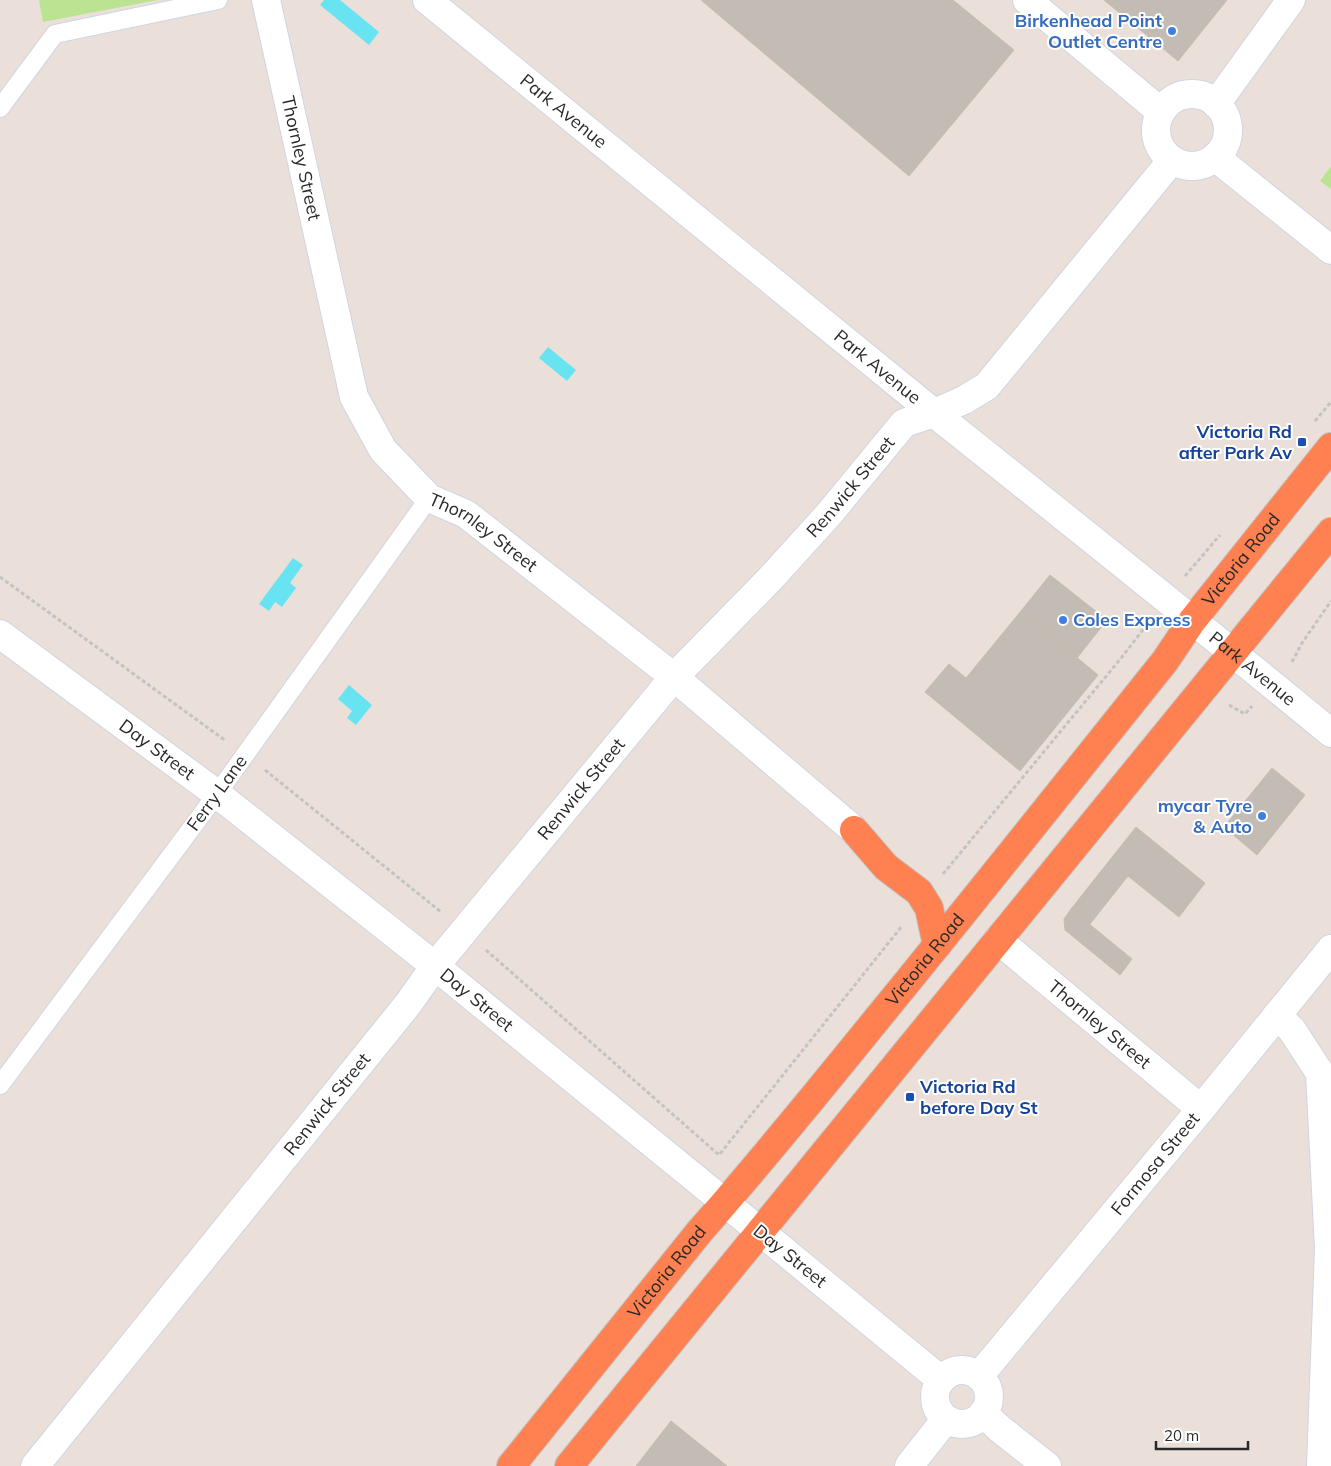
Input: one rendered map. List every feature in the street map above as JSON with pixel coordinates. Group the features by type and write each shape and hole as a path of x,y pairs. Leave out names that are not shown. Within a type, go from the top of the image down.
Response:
{"highway":[{"name":"Victoria Road","path":"511,1466 691,1242 937,945 1165,661 1192,621 1331,448"},
{"path":"569,1466 1331,532"},
{"path":"854,830 886,867 919,892 929,908 937,945"}],"street":[{"name":"Thornley Street","path":"266,0 354,397 383,450 429,498 466,514 674,677 854,830"},
{"name":"Park Avenue","path":"427,0 1331,733"},
{"path":"1027,0 1161,112"},
{"path":"1216,104 1291,0"},
{"path":"1197,94 1207,97 1223,113 1227,125 1227,137 1223,148 1208,163 1199,166 1180,164 1172,160 1158,143 1156,133 1157,122 1161,112 1176,98 1197,94"},
{"path":"1215,157 1331,250"},
{"name":"Renwick Street","path":"35,1466 408,1004 435,966 674,677 770,579 829,514 904,423 964,400 987,386 1172,160"},
{"name":"Day Street","path":"0,634 217,794 435,966 941,1380"},
{"name":"Thornley Street","path":"998,940 1201,1109"},
{"name":"Formosa Street","path":"979,1376 1331,949"},
{"path":"1277,1015 1292,1030 1320,1073 1329,1248 1321,1466"},
{"path":"955,1371 972,1372 979,1376 988,1390 989,1398 983,1413 970,1423 954,1423 946,1419 940,1413 936,1404 937,1387 941,1380 955,1371"},
{"path":"983,1413 1046,1466"},
{"path":"909,1466 946,1419"}],"lane":[{"path":"0,108 55,34 218,0"},
{"name":"Ferry Lane","path":"0,1085 217,794 429,498"}],"path":[{"path":"1312,425 1331,402"},
{"path":"464,931 719,1155 908,919 919,892 929,881 945,873 1224,529"}],"green space":[{"path":"39,0 158,0 43,22"},
{"path":"1331,166 1331,189 1320,181"}],"water":[{"path":"324,0 340,0 379,32 369,45 320,5"},
{"path":"548,347 576,370 567,381 539,358"},
{"path":"293,558 303,565 290,583 296,588 282,607 275,602 269,611 259,604"},
{"path":"349,685 372,705 356,725 347,718 352,711 338,699"}],"building":[{"path":"701,0 953,0 1014,50 909,176"},
{"name":"Birkenhead Point Outlet Centre","path":"1104,0 1227,0 1178,61"},
{"path":"1050,575 1107,620 1077,658 1021,611"},
{"path":"1021,611 1098,675 1020,771 925,692 949,664 966,678"},
{"path":"1272,768 1305,795 1257,855 1224,827"},
{"path":"1136,827 1205,883 1179,917 1128,876 1090,924 1071,909"},
{"path":"1071,909 1132,959 1120,975 1065,930 1064,919"},
{"path":"671,1421 727,1466 636,1466"}],"place":[{"name":"Birkenhead Point Outlet Centre","path":"1172,31"},
{"name":"Victoria Rd after Park Av","path":"1302,442"},
{"name":"Coles Express","path":"1063,620"},
{"name":"mycar Tyre & Auto","path":"1262,816"},
{"name":"Victoria Rd before Day St","path":"910,1097"}]}
